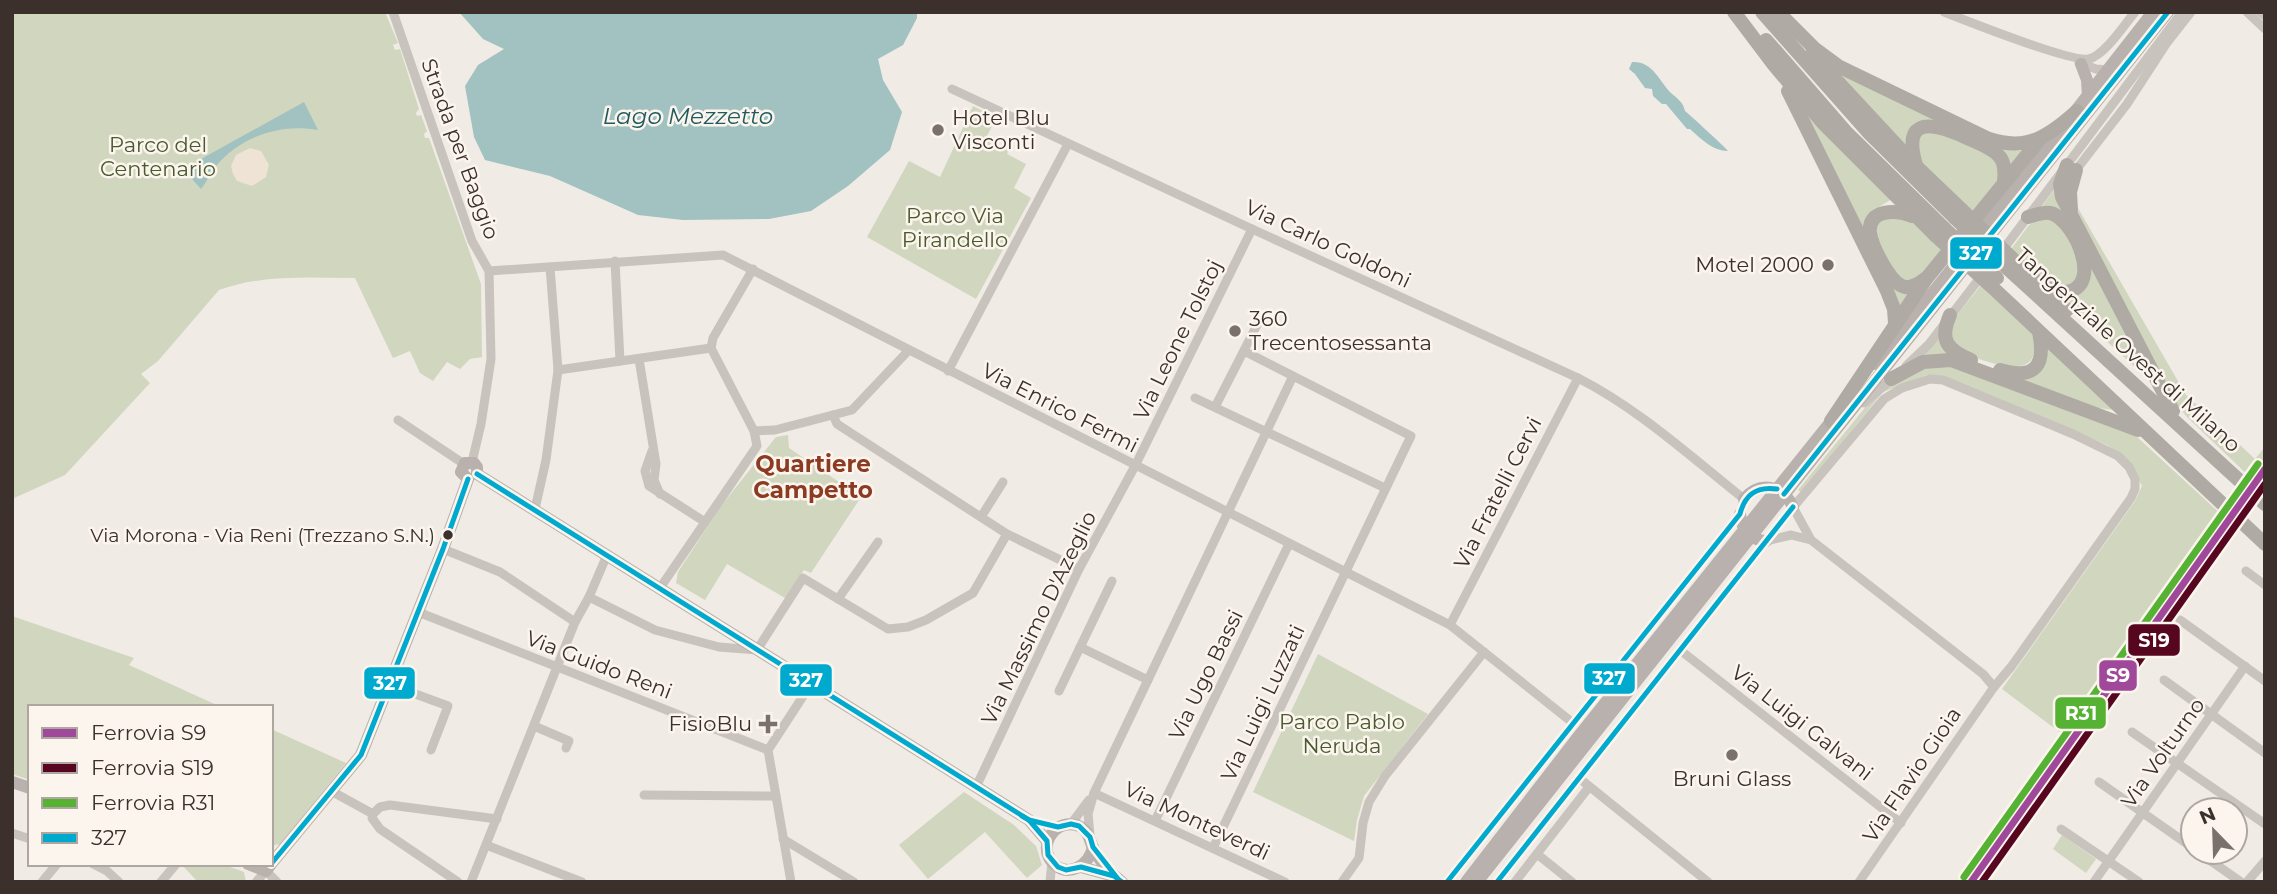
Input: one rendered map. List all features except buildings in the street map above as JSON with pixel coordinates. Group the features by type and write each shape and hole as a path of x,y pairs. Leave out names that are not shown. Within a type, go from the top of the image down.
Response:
{"highway":[{"path":"1734,12 1823,123 2002,273 2039,332 2157,442 2190,468 2265,544"},
{"name":"Tangenziale Ovest di Milano","path":"1742,12 1840,124 1945,224 2209,450 2265,504"},
{"name":"Tangenziale Ovest di Milano","path":"1762,12 1945,224"},
{"path":"1777,12 1820,63 1916,166"},
{"path":"1777,12 1815,50 1839,66 1977,134 2013,145 2040,139"},
{"path":"1774,65 1887,291 1894,309 1895,325"},
{"path":"1835,424 1926,279 2040,139 2077,111"},
{"path":"1945,224 1916,166 1912,148 1915,134 1924,127 1937,125 1998,155 2003,164 2004,182"},
{"path":"2071,168 2061,180 2060,192 2154,379 2173,411"},
{"path":"1926,279 1911,287 1903,287 1895,282 1886,271 1870,230 1876,217 1890,211 1945,224"},
{"path":"2002,273 2037,282 2053,291 2066,292 2079,286 2085,277 2081,251 2061,219 2047,213 2028,217"},
{"name":"Tangenziale Ovest di Milano","path":"2002,273 2190,468 2265,532"},
{"path":"2037,282 2173,411 2209,450"},
{"path":"1950,315 1944,333 1953,350 1975,361 2017,374 2030,371 2041,359 2039,332"},
{"path":"1892,385 1923,362 1951,360 2118,421 2157,442"}],"main road":[{"path":"1835,424 2153,12"},
{"path":"1466,882 1587,726 1781,492 2168,12"},
{"path":"2076,61 2087,79 2088,96"},
{"path":"273,861 362,755 443,549 470,470 1029,820 1047,841 1052,862 1066,870 1081,867 1118,879"},
{"path":"1744,499 1755,490 1770,487 1781,492 1793,507"},
{"path":"1740,514 1747,533 1766,541"},
{"path":"1477,882 1747,533"},
{"path":"1029,820 1079,826 1118,879"},
{"path":"1047,841 1065,826"},
{"path":"1081,867 1091,855 1091,842"}],"street":[{"name":"Strada per Baggio","path":"393,12 472,241 489,271 491,359 481,424 470,470"},
{"path":"1944,12 2096,69 2107,70 2126,65"},
{"path":"2076,61 2090,59 2108,45 2135,12"},
{"path":"2071,168 2182,12"},
{"path":"1497,882 1793,507 1884,399 1892,385 2028,217 2127,104 2166,44 2192,12"},
{"path":"2247,12 2265,29"},
{"path":"2260,12 2265,16"},
{"path":"2107,70 2105,57 2108,45"},
{"name":"Via Carlo Goldoni","path":"952,89 1605,391 1744,499"},
{"path":"948,371 1068,144"},
{"name":"Via Leone Tolstoj","path":"1135,466 1252,229"},
{"name":"Via Enrico Fermi","path":"489,271 723,255 1450,625 1573,723"},
{"path":"615,261 620,361"},
{"path":"535,509 546,460 558,370 550,267"},
{"path":"660,588 755,451 757,441 754,431 711,348 713,338 752,269"},
{"path":"1215,407 1258,323"},
{"path":"558,370 711,348"},
{"path":"754,431 775,430 856,407 908,351"},
{"path":"1091,842 1088,814 1094,793 1293,376 1244,351"},
{"path":"639,359 652,451 645,475 649,486 705,522"},
{"name":"Via Luigi Luzzati","path":"1213,848 1411,436 1293,376"},
{"name":"Via Fratelli Cervi","path":"1450,625 1578,378"},
{"name":"Via Flavio Gioia","path":"1859,882 2136,489 2135,479 2127,464 2073,434 1943,380 1930,379 1892,385"},
{"path":"1835,424 1892,385"},
{"path":"1195,398 1384,488"},
{"path":"833,415 837,424 1007,534 1079,569"},
{"path":"398,420 470,470"},
{"path":"757,441 775,430"},
{"name":"Via Massimo D'Azeglio","path":"976,787 1079,569 1135,466"},
{"path":"981,517 1003,482"},
{"path":"1447,882 1740,514 1744,499"},
{"path":"1793,507 1811,540 1983,674 1994,687"},
{"path":"589,597 655,631 719,647 757,650 803,578 888,629 908,626 926,620 973,593 1007,534"},
{"path":"1766,541 1791,535 1811,540"},
{"path":"838,599 878,542"},
{"name":"Via Ugo Bassi","path":"1155,821 1289,544"},
{"path":"443,549 500,572 575,622"},
{"path":"471,882 556,667 607,555"},
{"path":"2246,571 2265,585"},
{"path":"1059,691 1112,581"},
{"name":"Via Guido Reni","path":"418,612 768,750"},
{"path":"2180,620 2265,681"},
{"path":"1080,647 1148,680"},
{"name":"Via Luigi Galvani","path":"1680,650 1901,823"},
{"path":"1342,882 1359,858 1364,819 1369,803 1380,785 1484,652"},
{"name":"Via Volturno","path":"2094,882 2245,666"},
{"path":"2164,680 2265,753"},
{"path":"791,882 768,750 811,684"},
{"path":"390,685 448,706 431,750"},
{"path":"534,726 569,741 566,748"},
{"path":"2132,732 2265,824"},
{"path":"1578,778 1708,882"},
{"path":"2099,782 2179,838"},
{"path":"1515,882 1589,787"},
{"path":"333,792 373,814 376,826 458,882"},
{"path":"1065,826 1094,793"},
{"name":"Via Monteverdi","path":"1094,793 1285,882"},
{"path":"644,795 776,796"},
{"path":"373,814 380,807 390,805 496,819"},
{"path":"2061,829 2139,882"},
{"path":"783,839 854,882"},
{"path":"486,845 582,882"},
{"path":"1537,854 1573,882"},
{"path":"2247,882 2265,861"},
{"path":"1051,882 1052,862"},
{"path":"42,882 55,866"},
{"path":"97,866 119,882"},
{"path":"160,882 174,866"},
{"path":"256,882 269,866 277,882"},
{"path":"2219,866 2241,882"},
{"path":"1056,882 1066,870"}],"green space":[{"name":"Parco del Centenario","path":"12,12 385,12 398,43 393,45 395,50 400,49 419,109 417,116 421,115 427,131 425,138 429,138 481,284 482,357 470,359 460,369 447,362 433,381 420,373 410,351 393,358 355,278 252,281 219,290 158,361 141,374 150,383 65,475 12,499"},
{"path":"1829,66 2003,149 2025,151 2009,168 1935,120 1924,121 1915,126 1908,134 1905,145"},
{"name":"Parco Via Pirandello","path":"973,106 996,118 986,138 1009,150 1007,154 1026,164 1014,188 1031,198 976,299 867,237 909,161 940,177"},
{"path":"1806,112 1892,199 1872,211 1867,237 1912,291 1897,309"},
{"path":"1927,128 1992,154 2003,175 1975,215 1925,169 1914,141"},
{"path":"2055,189 2146,377 2058,297 2083,285 2070,226 2039,210"},
{"path":"2075,203 2186,395 2255,459 2265,447 2265,463 2253,480 2186,416 2161,384"},
{"path":"1906,215 1944,250 1921,280 1900,282 1878,245 1876,221"},
{"path":"2044,217 2062,226 2080,264 2076,280 2067,285 2058,285 2041,277 2011,249 2029,225"},
{"path":"1981,285 2032,334 2034,351 2031,360 2023,365 2013,367 1987,362 1955,349 1949,325"},
{"path":"1939,337 1954,355 2020,375 2047,346 2114,410 2098,408 1922,357"},
{"path":"1940,363 2135,435 2225,518 2069,739 2002,689 2135,501 2142,486 2126,458 2107,445 1941,376 1927,375 1883,392 1801,492 1798,490 1872,399 1900,376"},
{"path":"788,435 789,448 861,497 811,573 804,570 785,598 727,564 705,600 676,583 678,572 721,506 776,437"},
{"path":"12,616 134,658 129,665 217,705 28,705 28,779 12,774"},
{"name":"Parco Pablo Neruda","path":"1318,654 1428,714 1364,796 1354,841 1253,792"},
{"path":"273,730 346,763 280,844 273,846"},
{"path":"964,792 1014,825 1036,846 1042,865 1027,878 985,832 928,879 899,845"},
{"path":"2062,835 2096,859 2086,873 2053,849"},
{"path":"183,866 228,866 244,872 246,882 198,882"}],"shaded area":[{"path":"250,148 261,151 269,165 266,177 252,186 237,181 231,166 236,155"}],"water":[{"name":"Lago Mezzetto","path":"459,12 917,12 917,18 903,45 878,59 883,80 902,112 890,150 848,186 811,211 769,219 683,220 638,215 550,176 485,160 474,137 465,86 478,65 504,49 483,39"},
{"path":"1632,62 1650,68 1680,101 1685,111 1728,151 1712,147 1687,129 1666,104 1653,96 1652,89 1645,88 1629,69"},
{"path":"304,102 318,130 304,128 275,131 249,140 226,156 201,189 183,169"}],"rail line":[{"name":"R31","path":"1964,877 2258,464"},
{"name":"S9","path":"1971,882 2265,469"},
{"name":"S19","path":"1982,882 2265,484"}],"transit line":[{"name":"327","path":"1784,494 2168,12"},
{"name":"327","path":"477,474 1029,820 1047,841 1048,855 1058,867 1066,870 1081,867 1114,876 1122,882"},
{"name":"327","path":"273,862 361,755 468,479"},
{"name":"327","path":"1447,882 1740,514 1745,501 1758,490 1777,489"},
{"name":"327","path":"1497,882 1793,507"},
{"name":"327","path":"1022,816 1058,827 1071,824 1079,826 1090,837 1093,847 1118,879"}],"place":[{"name":"Hotel Blu Visconti","path":"938,130"},
{"name":"Motel 2000","path":"1828,265"},
{"name":"360 Trecentosessanta","path":"1235,331"},
{"name":"Via Morona - Via Reni (Trezzano S.N.)","path":"448,535"},
{"name":"FisioBlu","path":"768,724"},
{"name":"Bruni Glass","path":"1732,755"}],"district":[{"name":"Quartiere Campetto","path":"813,477"}]}
